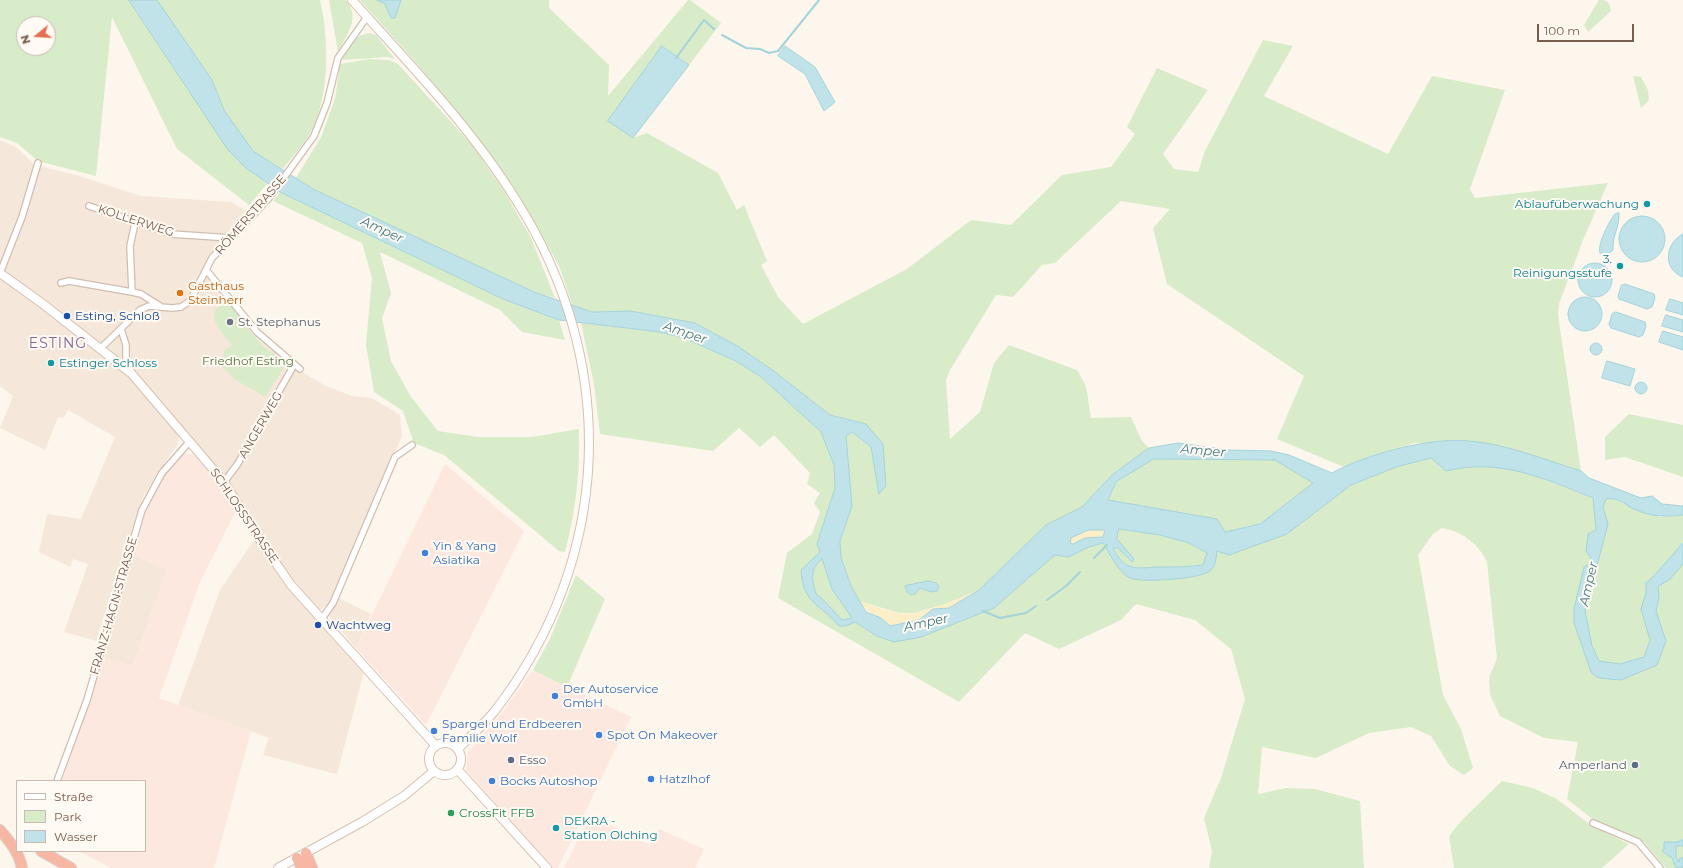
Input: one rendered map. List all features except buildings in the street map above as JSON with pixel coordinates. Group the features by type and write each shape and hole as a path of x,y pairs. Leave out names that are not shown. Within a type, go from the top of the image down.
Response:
{"highway":[{"path":"0,829 16,837"},
{"path":"0,829 16,851"},
{"path":"17,852 22,868"},
{"path":"43,852 71,868"},
{"path":"301,855 302,868"},
{"path":"301,855 312,868"}],"main road":[{"path":"352,0 452,113 497,172 516,200 539,239 560,290 573,331 580,356 588,403 589,448 586,499 574,555 566,579 543,636 518,678 492,714 458,749"},
{"name":"SCHLOSSSTRASSE","path":"0,273 101,348 126,369 224,482 278,567 321,620 436,746"},
{"path":"440,743 450,743 458,749 461,760 457,770 453,773 443,775 434,771 431,767 429,758 436,746 440,743"},
{"path":"457,770 547,868"},
{"path":"278,868 362,822 404,796 434,771"}],"street":[{"name":"RÖMERSTRASSE","path":"101,348 140,310 149,306 172,308 181,307 190,301 207,271 212,258 269,198 314,136 327,103 338,58 367,17"},
{"path":"0,273 22,217 38,163"},
{"name":"KOLLERWEG","path":"89,206 135,223 171,234 231,238"},
{"path":"132,292 130,246 135,223"},
{"path":"207,271 258,332 300,369"},
{"path":"61,283 69,281 141,294 161,306"},
{"path":"121,329 126,345 126,369"},
{"name":"ANGERWEG","path":"224,482 238,465 294,365"},
{"name":"FRANZ-HAGN-STRASSE","path":"58,780 87,700 142,510 162,473 190,441"},
{"path":"321,620 333,603 395,457 412,445"},
{"path":"1593,823 1638,842 1660,868"}],"shaded area":[{"path":"0,140 16,147 35,165 76,175 141,196 231,202 249,212 222,238 209,256 202,271 229,301 251,332 294,367 326,386 352,396 372,398 400,415 402,436 330,602 320,610 297,587 265,542 249,512 224,477 134,371 0,268"},
{"path":"0,277 129,376 179,435 177,445 143,496 96,641 64,632 88,564 73,559 70,567 39,552 47,514 81,519 115,437 68,410 63,418 58,417 45,450 0,428 13,396 0,386"},
{"path":"182,454 193,454 220,484 236,511 200,582 159,698 251,731 214,868 111,868 81,852 146,852 146,780 62,780 104,658 133,666 167,569 133,554 146,510 161,479"},
{"path":"445,464 524,531 426,725 356,648"},
{"path":"255,539 318,623 364,672 337,774 263,755 269,738 178,705 220,590"},
{"path":"133,554 167,569 133,666 104,658"},
{"path":"339,598 371,614 356,648 329,616"},
{"path":"533,670 631,717 558,868 552,868 466,770 468,752 501,714"},
{"path":"590,815 650,845 659,829 704,849 695,868 564,868"}],"green space":[{"path":"0,0 129,0 228,150 246,168 267,184 249,205 177,149 112,17 96,176 38,161 17,143 0,137"},
{"path":"157,0 320,0 326,49 325,83 322,100 312,130 283,169 253,151 224,110 212,80"},
{"path":"329,0 346,0 352,13 351,26 338,52"},
{"path":"360,0 549,0 549,8 609,65 608,96 688,0 690,0 721,23 689,65 663,46 633,138 647,133 718,173 737,210 744,205 767,261 761,265 778,297 803,324 907,269 971,220 1011,225 1062,175 1111,167 1135,134 1127,127 1157,68 1208,90 1163,154 1174,169 1198,172 1205,151 1263,40 1293,46 1264,96 1388,154 1432,76 1505,90 1470,189 1475,198 1608,183 1583,240 1559,304 1558,315 1581,471 1503,448 1414,443 1344,467 1277,439 1304,376 1167,284 1153,228 1170,209 1121,201 1055,263 1042,265 1013,297 996,295 950,370 946,380 950,439 980,412 994,363 1009,345 1077,370 1086,386 1091,418 1131,417 1142,441 1149,448 1112,475 1082,507 1046,525 979,590 945,604 915,613 899,613 859,601 851,586 841,558 840,541 852,506 846,436 852,432 871,447 879,493 886,486 866,424 830,415 775,372 739,347 695,323 630,311 592,312 573,307 559,266 513,186 477,137 413,59"},
{"path":"1599,0 1608,2 1611,11 1588,32 1584,25"},
{"path":"369,33 376,35 395,59 387,57 342,60 355,39"},
{"path":"369,59 389,60 398,64 472,145 504,191 531,238 555,298 534,292 313,189 296,178 321,137 335,99 340,64"},
{"path":"1633,76 1641,77 1648,90 1649,100 1641,108"},
{"path":"280,192 503,299 559,320 565,340 522,332 500,310 380,252 391,293 382,318 391,361 411,397 438,431 477,437 532,437 579,429 579,460 576,491 572,521 565,552 559,551 444,455 414,443 403,411 374,392 366,345 372,278 362,243 273,201"},
{"name":"Friedhof Esting","path":"229,301 263,346 287,363 265,397 236,380 217,362 224,355 224,351 232,345 218,327 214,315 216,310 221,305"},
{"path":"581,323 660,332 684,338 736,361 761,377 821,432 834,465 835,488 817,544 832,589 855,622 877,636 971,616 994,608 1055,555 1069,557 1086,548 1104,543 1120,570 1151,576 1172,578 1193,577 1203,574 1217,551 1287,534 1351,485 1396,467 1431,458 1446,471 1466,466 1492,466 1526,472 1593,498 1613,498 1634,509 1661,517 1683,515 1683,868 1666,868 1644,842 1595,821 1567,799 1578,742 1544,738 1500,716 1490,695 1489,677 1497,659 1487,562 1479,549 1469,539 1457,532 1442,528 1433,534 1418,555 1443,695 1461,729 1473,768 1464,775 1450,766 1431,736 1411,727 1369,733 1316,758 1262,747 1258,794 1286,788 1315,789 1360,801 1364,868 1209,868 1212,851 1204,818 1221,778 1245,699 1231,649 1195,620 1136,604 1121,620 1059,649 1025,633 959,702 778,598 787,553 812,534 820,512 814,503 820,493 807,484 810,473 774,435 760,447 739,428 713,451 600,434 594,384"},
{"path":"1629,414 1683,425 1683,477 1625,457 1605,460 1605,437"},
{"path":"1153,459 1275,460 1313,483 1260,524 1225,532 1108,500 1116,482"},
{"path":"1119,529 1163,536 1189,543 1208,553 1204,565 1149,569 1129,565 1118,559 1113,548 1118,548 1131,562 1117,539"},
{"path":"576,575 605,599 567,687 533,670 550,639"},
{"path":"1502,781 1533,788 1557,799 1592,826 1629,844 1602,868 1454,868 1449,836 1462,820"}],"sand":[{"path":"1089,530 1105,530 1103,537 1085,538 1073,544 1070,543 1070,538"},
{"path":"979,590 949,608 933,609 919,620 890,626 862,606 859,601 888,611 907,614 928,610"}],"water":[{"name":"Amper","path":"129,0 157,0 212,80 224,110 253,151 313,189 534,292 592,312 630,311 695,323 739,347 775,372 830,415 866,424 883,444 886,486 879,494 871,447 852,432 846,436 852,506 840,541 841,558 851,586 866,612 881,618 890,626 919,620 933,609 949,608 979,590 1046,525 1082,507 1112,475 1149,448 1178,443 1230,450 1271,451 1289,455 1332,473 1380,453 1418,444 1453,440 1497,445 1526,453 1581,471 1589,478 1641,498 1652,496 1662,504 1683,506 1683,515 1658,516 1640,512 1621,501 1606,499 1603,507 1608,524 1585,611 1592,646 1599,661 1620,664 1644,657 1650,640 1641,609 1646,593 1646,583 1683,543 1683,564 1669,580 1658,586 1659,598 1656,611 1666,641 1657,665 1621,680 1598,678 1591,672 1574,623 1574,609 1584,567 1588,565 1591,558 1586,551 1588,534 1596,530 1593,498 1539,477 1521,472 1485,467 1446,471 1431,458 1396,467 1351,485 1287,534 1229,555 1217,551 1213,567 1210,571 1204,574 1183,578 1158,580 1130,578 1118,567 1103,543 1086,548 1069,557 1055,555 994,608 921,637 894,642 877,636 855,622 846,626 839,626 809,597 802,582 801,570 820,552 817,544 835,488 834,465 821,432 761,377 736,361 684,338 660,332 559,320 503,299 280,192 246,168 228,150","holes":["1154,459 1275,460 1313,483 1260,524 1225,532 1217,519 1108,500 1116,482","1119,529 1160,535 1189,543 1207,553 1203,565 1187,567 1138,568 1127,565 1117,556 1113,548 1118,548 1132,562 1134,559 1117,539","1089,530 1105,530 1103,537 1085,538 1073,544 1070,543 1071,538","822,559 832,589 852,618 842,620 816,594 813,584 813,571"]},
{"path":"377,0 401,0 395,18 391,18 385,4"},
{"path":"662,46 689,65 633,138 608,121"},
{"path":"785,46 815,67 835,102 824,111 805,74 778,56"},
{"path":"1619,213 1613,250 1608,254 1600,253 1600,245 1607,227 1615,214"},
{"path":"1642,216 1655,220 1661,226 1665,239 1661,252 1655,258 1642,262 1629,258 1623,252 1619,239 1623,226 1629,220"},
{"path":"1683,234 1683,277 1676,273 1672,268 1668,256 1672,243"},
{"path":"1595,263 1607,268 1612,280 1607,292 1595,297 1583,292 1578,280 1583,268"},
{"path":"1625,284 1654,294 1655,298 1652,307 1647,309 1619,299 1618,296 1621,286"},
{"path":"1585,297 1597,302 1602,314 1597,326 1585,331 1573,326 1568,314 1573,302"},
{"path":"1670,299 1683,303 1683,315 1666,310"},
{"path":"1616,312 1645,322 1646,326 1643,335 1639,337 1611,328 1609,324 1612,314"},
{"path":"1666,315 1683,320 1683,332 1662,326"},
{"path":"1663,331 1683,337 1683,350 1659,342"},
{"path":"1594,343 1598,343 1602,349 1598,355 1594,355 1590,351 1590,347"},
{"path":"1607,361 1635,369 1630,386 1602,378"},
{"path":"1639,382 1643,382 1647,388 1643,394 1639,394 1635,390 1635,386"},
{"path":"929,581 936,583 939,586 937,591 932,592 920,588 915,594 911,595 907,592 905,586"},
{"path":"1683,840 1683,846 1676,846 1676,857 1679,862 1680,858 1683,858 1683,867 1676,868 1672,858 1662,851 1664,849 1664,842 1677,842"}],"waterway":[{"path":"722,35 746,48 760,49 769,53 778,51 819,0"},
{"path":"676,58 704,20 714,29"},
{"path":"1094,558 1107,545"},
{"path":"1047,600 1066,586 1080,572"},
{"path":"983,611 1000,618 1026,613 1036,606"}],"place":[{"name":"Ablaufüberwachung","path":"1647,204"},
{"name":"3. Reinigungsstufe","path":"1620,266"},
{"name":"Gasthaus Steinherr","path":"180,293"},
{"name":"Esting, Schloß","path":"67,316"},
{"name":"St. Stephanus","path":"230,322"},
{"name":"Estinger Schloss","path":"51,363"},
{"name":"Yin & Yang Asiatika","path":"425,553"},
{"name":"Wachtweg","path":"318,625"},
{"name":"Der Autoservice GmbH","path":"555,696"},
{"name":"Spargel und Erdbeeren Familie Wolf","path":"434,731"},
{"name":"Spot On Makeover","path":"599,735"},
{"name":"Esso","path":"511,760"},
{"name":"Amperland","path":"1635,765"},
{"name":"Hatzlhof","path":"651,779"},
{"name":"Bocks Autoshop","path":"492,781"},
{"name":"CrossFit FFB","path":"451,813"},
{"name":"DEKRA - Station Olching","path":"556,828"}],"district":[{"name":"ESTING","path":"58,344"}]}
